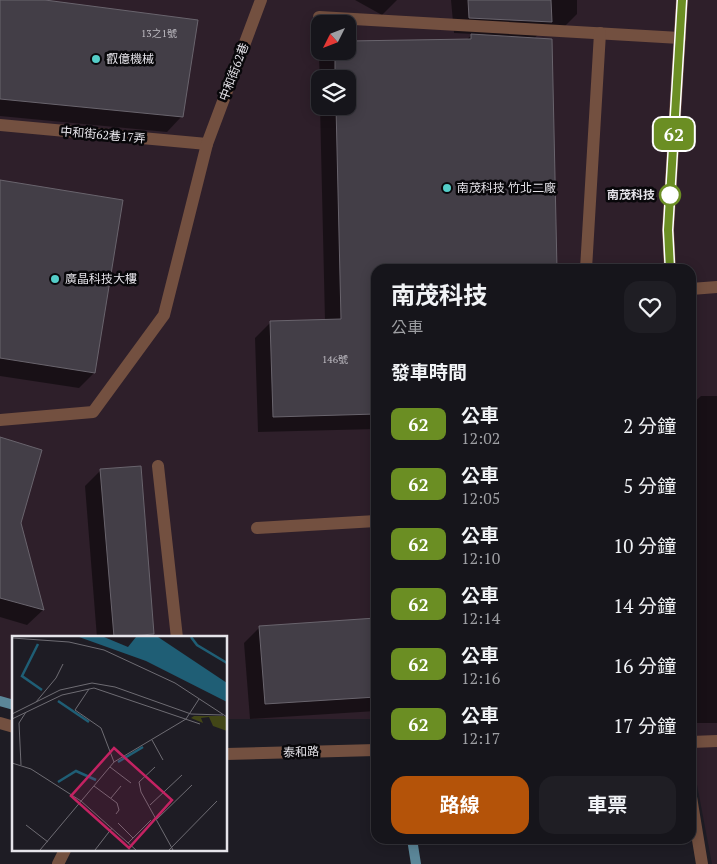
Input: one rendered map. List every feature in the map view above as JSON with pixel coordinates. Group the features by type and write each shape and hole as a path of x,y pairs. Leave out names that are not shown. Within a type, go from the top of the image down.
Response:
{"street":[{"name":"中和街62巷","path":"0,420 93,412 164,315 207,144 261,0"},
{"path":"670,264 668,230 682,0"},
{"path":"356,19 680,38"},
{"path":"586,264 600,33"},
{"name":"中和街62巷17弄","path":"0,125 207,144"},
{"path":"696,289 717,288"},
{"path":"158,466 177,636"},
{"path":"257,528 371,521"},
{"path":"696,742 717,741"},
{"name":"泰和路","path":"228,754 371,750"},
{"path":"696,827 702,864"},
{"path":"58,864 64,852"}],"shaded area":[{"path":"0,0 717,0 717,864 712,864 696,779 696,264 371,264 371,719 228,719 228,636 12,636 12,700 0,697"}],"building":[{"name":"叡億機械","path":"0,0 45,0 198,20 183,117 0,99"},
{"path":"468,0 551,0 552,22 469,18"},
{"name":"南茂科技 竹北二廠","path":"471,34 552,39 557,264 371,264 371,414 273,417 270,321 341,319 336,115 356,115 356,70 335,70 335,60 356,60 356,41 471,39"},
{"name":"廣晶科技大樓","path":"0,180 123,200 95,373 0,358"},
{"path":"0,437 42,450 21,523 44,610 0,598"},
{"path":"141,466 154,634 114,636 100,469"},
{"path":"371,618 371,697 265,704 259,626"}],"waterway":[{"path":"0,701 12,704"},
{"path":"413,844 416,864"}],"bus line":[{"name":"62","path":"670,264 668,230 682,0"}],"place":[{"name":"叡億機械","path":"96,59"},
{"name":"南茂科技 竹北二廠","path":"447,188"},
{"name":"南茂科技","path":"670,195"},
{"name":"廣晶科技大樓","path":"55,279"}]}
